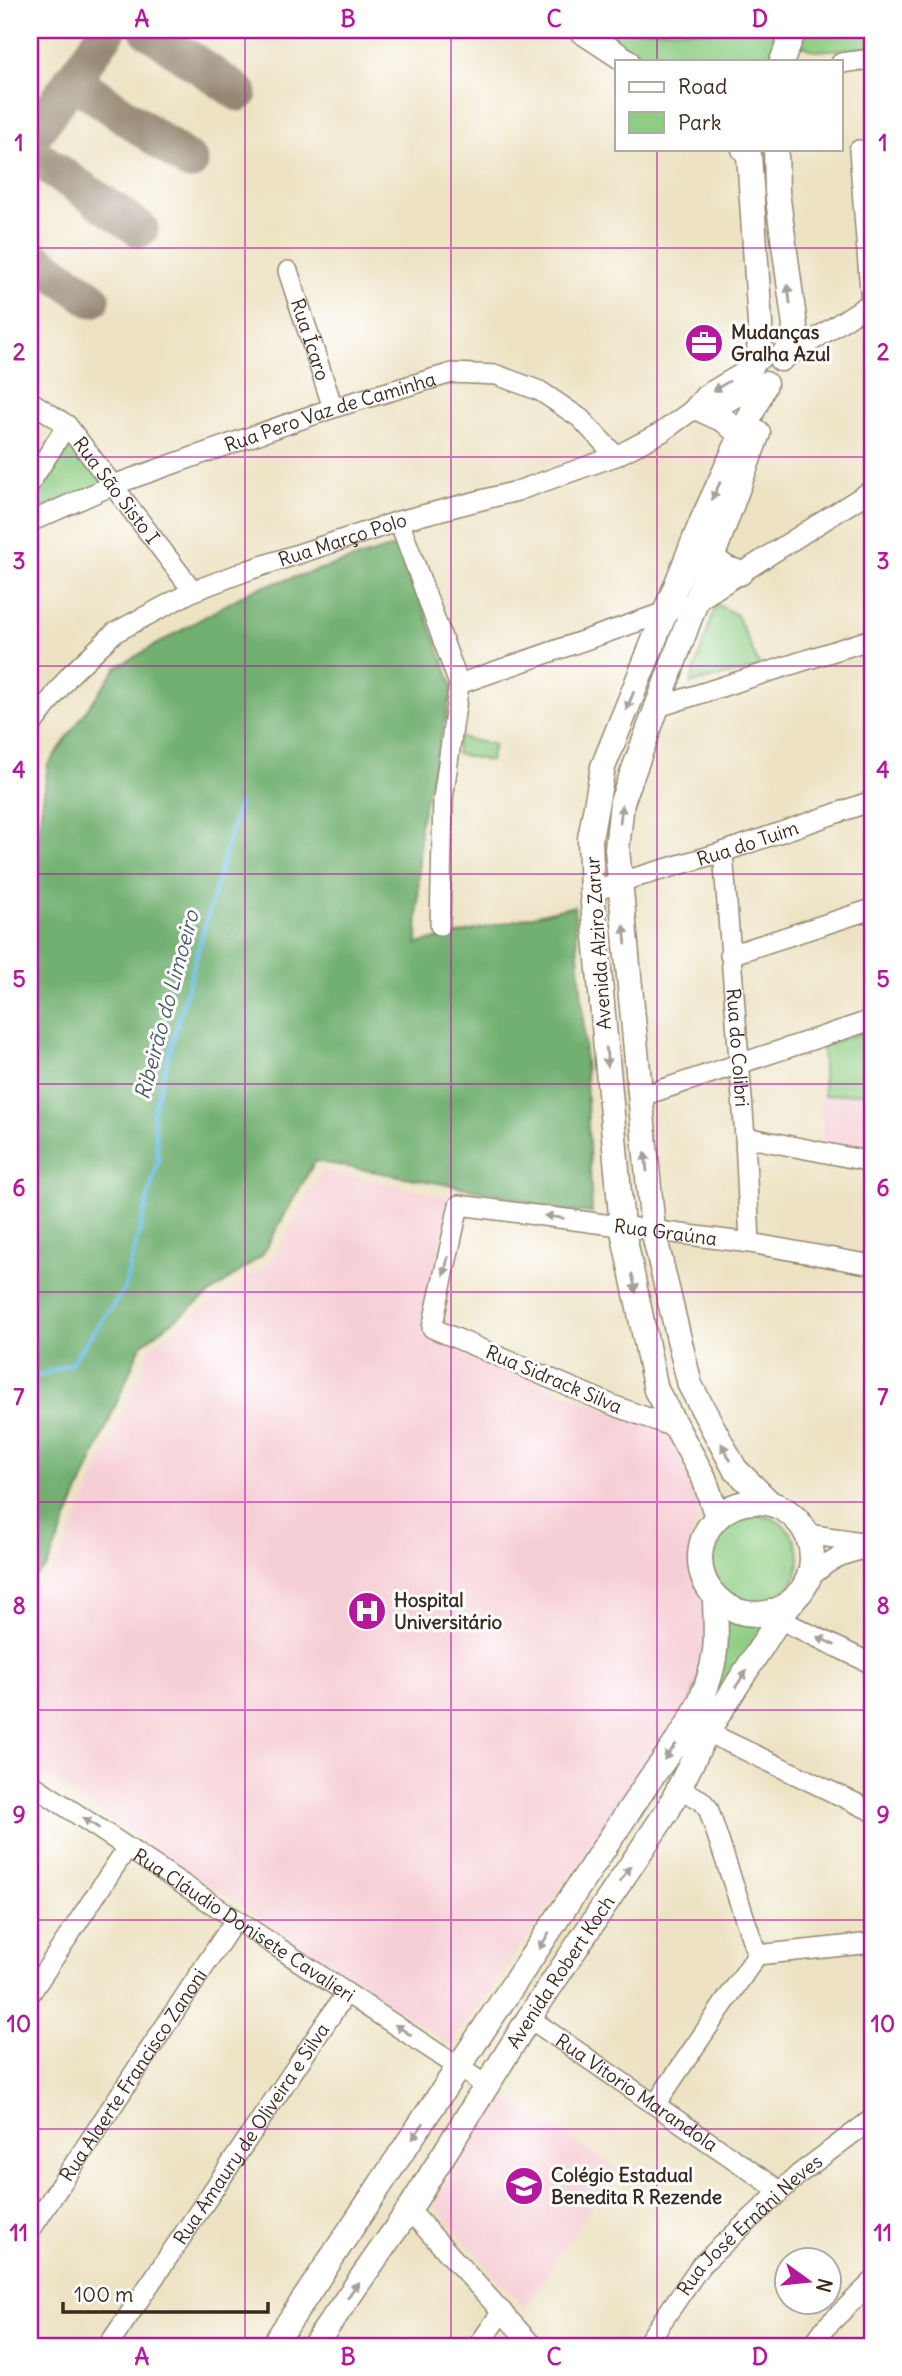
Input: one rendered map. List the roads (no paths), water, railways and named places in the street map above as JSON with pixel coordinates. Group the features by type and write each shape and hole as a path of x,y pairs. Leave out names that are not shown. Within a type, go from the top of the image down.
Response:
{"main road":[{"path":"580,30 625,60"},
{"path":"782,60 794,30"},
{"path":"745,150 749,154 760,324 768,370"},
{"path":"768,370 793,340 795,326 777,192 776,150"},
{"path":"752,194 777,192"},
{"name":"Avenida Alziro Zarur","path":"717,1517 705,1478 656,1390 622,1226 592,892 590,839 603,767 702,521 768,370"},
{"name":"Avenida Alziro Zarur","path":"768,370 713,559 622,802 617,849 653,1230 690,1385 735,1469 770,1503"},
{"path":"698,411 724,420 741,435"},
{"path":"713,559 727,569 740,573"},
{"path":"751,1502 770,1503 798,1520 807,1534 811,1566 802,1588 784,1606 766,1613 748,1614 730,1608 715,1597 705,1583 700,1565 700,1548 706,1531 717,1517 733,1506 751,1502"},
{"name":"Avenida Robert Koch","path":"314,2346 409,2210 528,2018 674,1799 707,1732 779,1619 802,1588"},
{"name":"Avenida Robert Koch","path":"273,2346 686,1730 705,1693 713,1666 716,1648 715,1597"},
{"path":"646,1786 674,1799"}],"street":[{"path":"842,62 872,60"},
{"path":"859,150 872,303"},
{"name":"Rua Ícaro","path":"288,271 333,408"},
{"name":"Rua Março Polo","path":"30,727 70,676 114,633 192,590 399,521 517,491 616,456 698,411 705,396 768,370 872,303"},
{"name":"Rua Pero Vaz de Caminha","path":"30,522 113,485 333,408 452,373 497,375 540,391 580,418 616,456"},
{"name":"Rua São Sisto I","path":"30,401 67,425 192,590"},
{"path":"30,483 67,425"},
{"path":"459,684 697,601 872,490"},
{"path":"399,521 459,684 443,799 440,925"},
{"path":"655,708 872,639"},
{"name":"Rua do Tuim","path":"592,892 620,881 723,852 872,801"},
{"name":"Rua do Colibri","path":"723,852 745,1137 750,1242"},
{"path":"730,955 872,909"},
{"path":"639,1097 872,1020"},
{"path":"745,1137 872,1162"},
{"name":"Rua Graúna","path":"432,1328 459,1205 750,1242 872,1265"},
{"name":"Rua Sidrack Silva","path":"432,1328 676,1428"},
{"name":"Avenida Robert Koch","path":"807,1534 872,1545"},
{"name":"Avenida Robert Koch","path":"802,1588 825,1563 872,1545"},
{"path":"779,1619 872,1664"},
{"path":"707,1732 872,1811"},
{"name":"Rua Cláudio Donisete Cavalieri","path":"30,1783 487,2085"},
{"path":"674,1799 707,1805 757,1955"},
{"path":"30,1994 127,1848"},
{"name":"Rua Alaerte Francisco Zanoni","path":"30,2231 236,1920"},
{"path":"757,1955 872,1943"},
{"path":"656,2105 757,1955"},
{"name":"Rua Amaury de Oliveira e Silva","path":"108,2346 346,1993"},
{"name":"Rua Vitorio Marandola","path":"528,2018 780,2191"},
{"name":"Rua José Ernâni Neves","path":"645,2346 701,2265 799,2174 872,2119"},
{"path":"409,2210 533,2346"},
{"path":"812,2346 825,2328 872,2283"},
{"path":"478,2346 502,2311"}],"waterway":[{"name":"Ribeirão do Limoeiro","path":"30,1380 71,1363 124,1290 158,1160 153,1112 239,803"}],"place":[{"name":"Mudanças Gralha Azul","path":"704,343"},
{"name":"Hospital Universitário","path":"367,1611"},
{"name":"Colégio Estadual Benedita R Rezende","path":"524,2186"}]}
